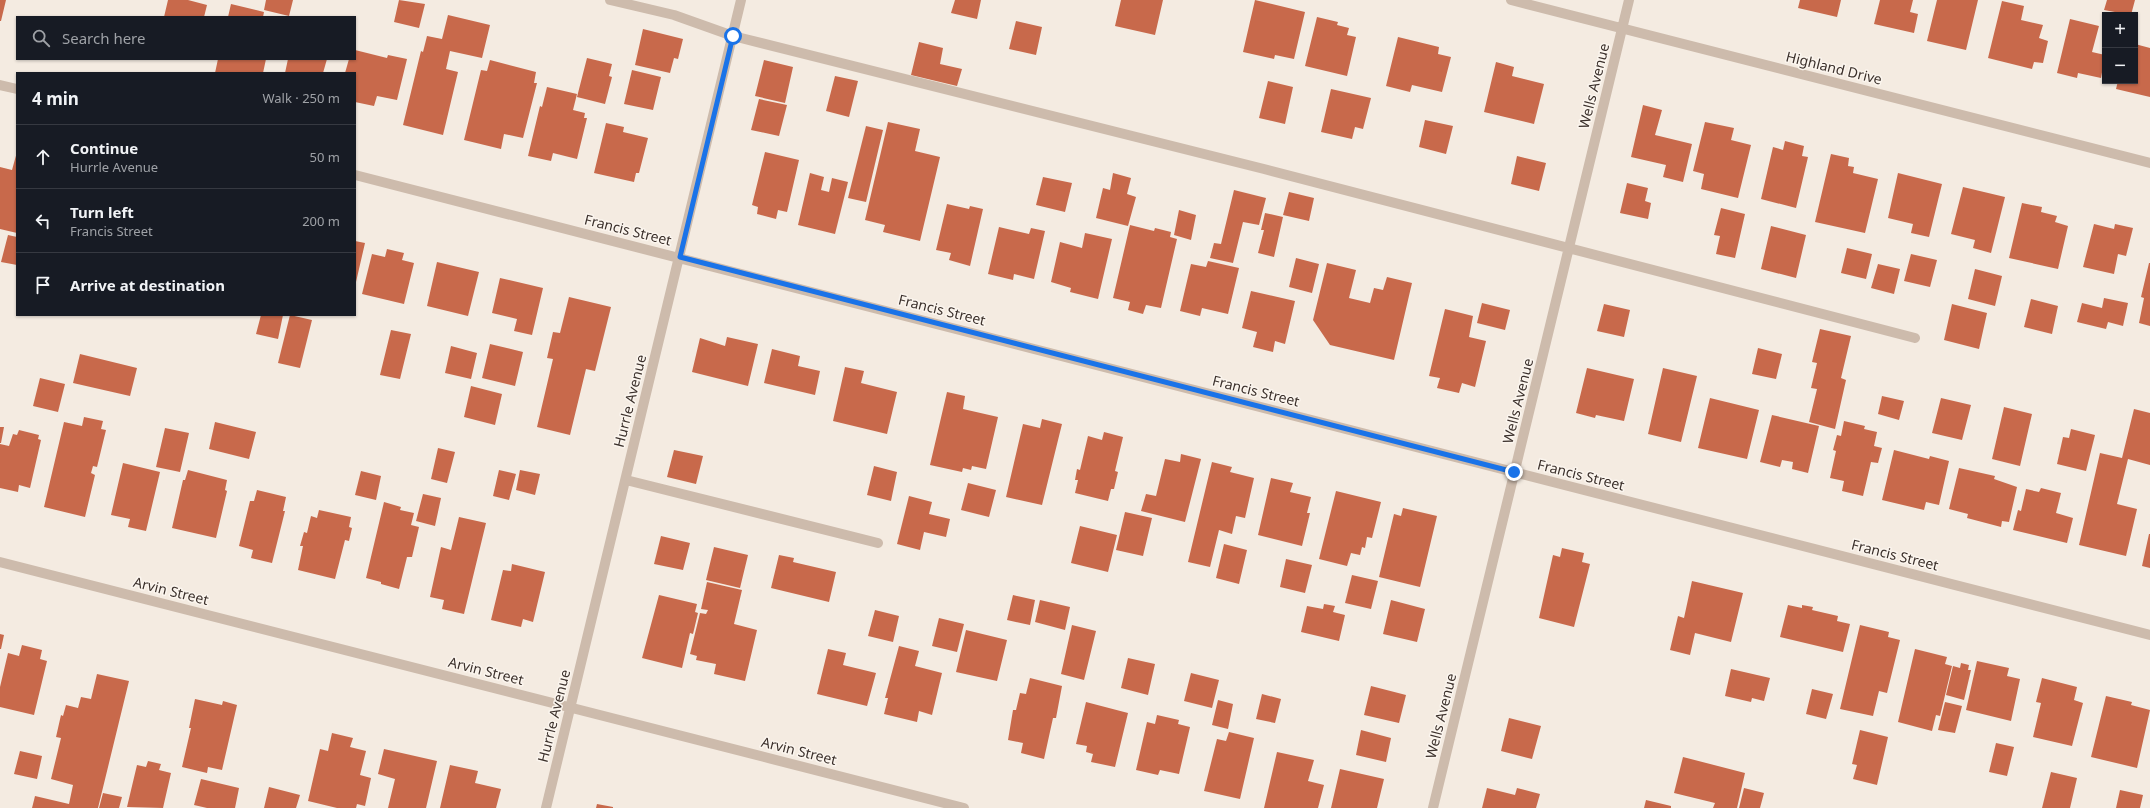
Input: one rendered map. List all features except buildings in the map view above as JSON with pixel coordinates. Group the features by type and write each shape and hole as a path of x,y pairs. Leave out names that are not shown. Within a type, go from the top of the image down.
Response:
{"street":[{"path":"610,0 674,16 733,36 1264,169 1915,338"},
{"name":"Hurrle Avenue","path":"546,808 741,0"},
{"name":"Highland Drive","path":"1511,0 2150,163"},
{"name":"Wells Avenue","path":"1433,808 1629,0"},
{"path":"0,85 16,89"},
{"name":"Francis Street","path":"356,175 680,257 2150,635"},
{"path":"626,480 878,543"},
{"name":"Arvin Street","path":"0,562 571,706 964,808"}],"route":[{"path":"733,36 680,257 1514,472"}]}
